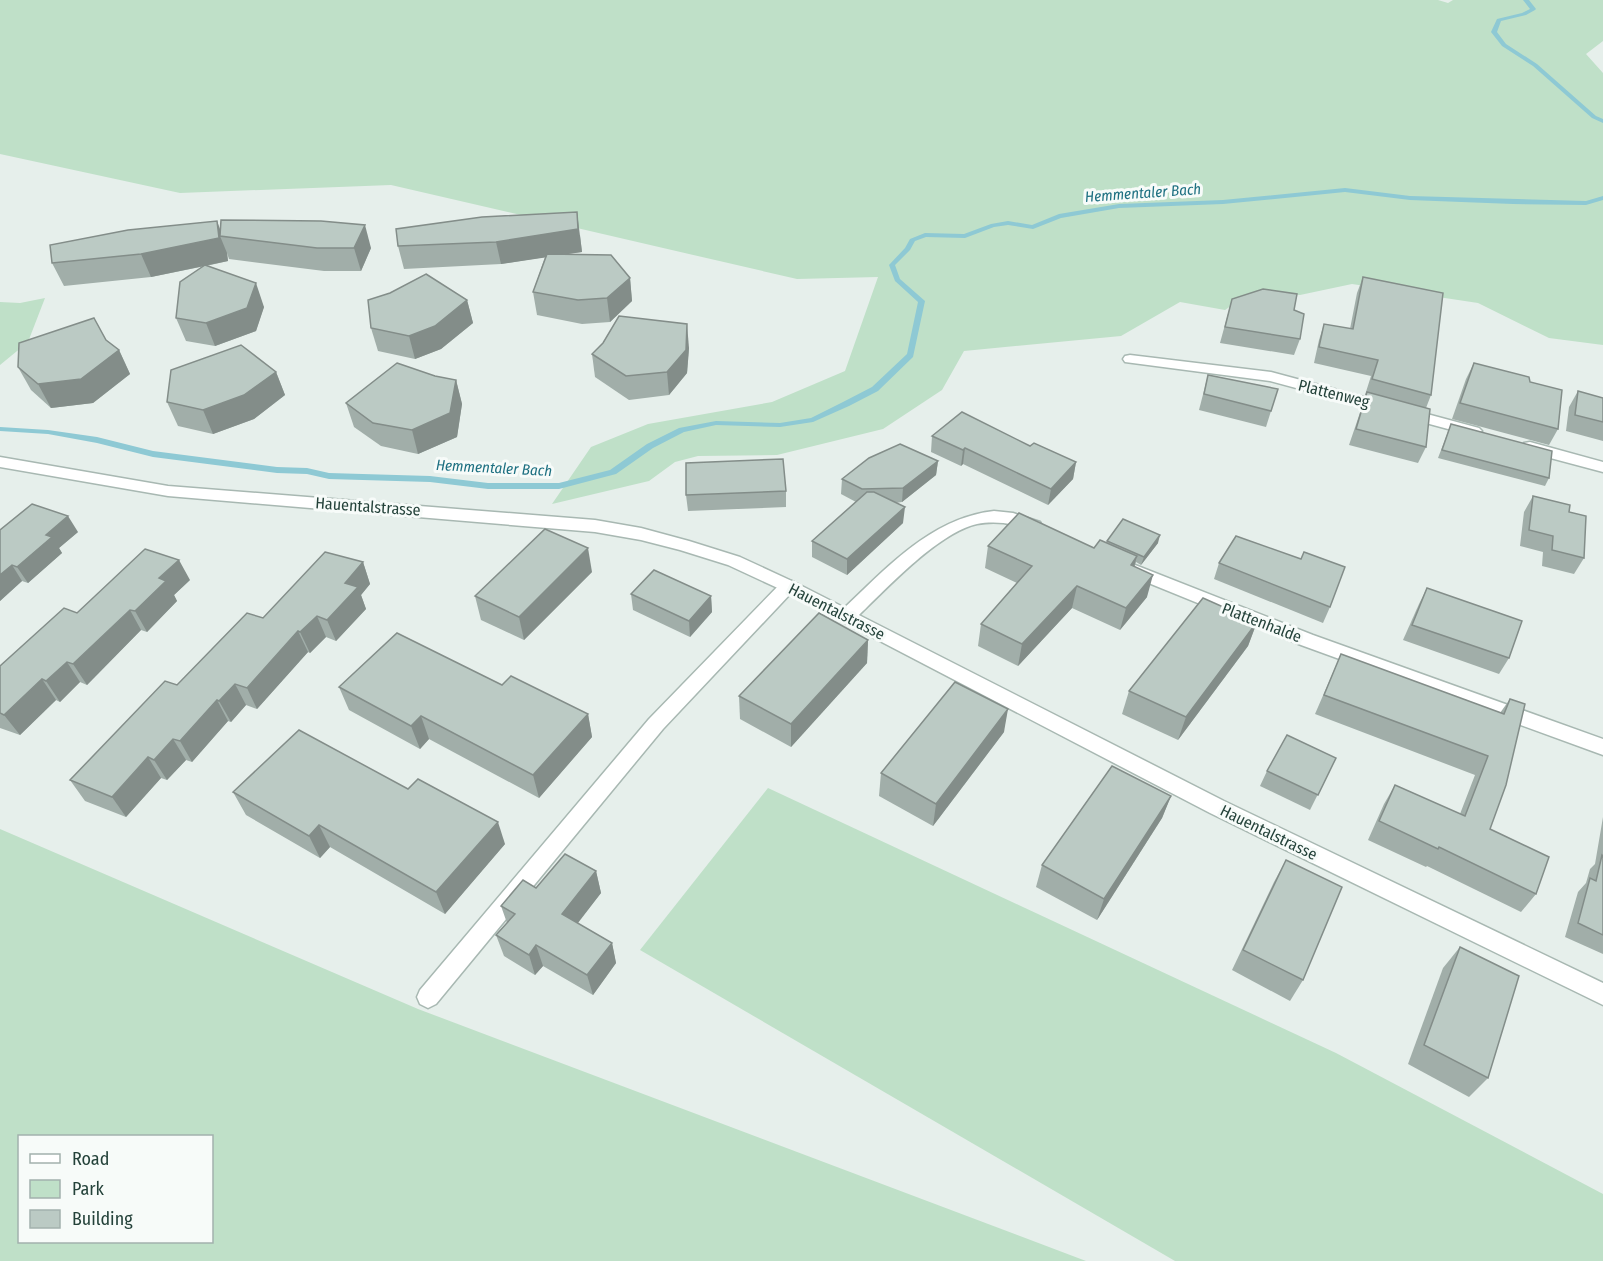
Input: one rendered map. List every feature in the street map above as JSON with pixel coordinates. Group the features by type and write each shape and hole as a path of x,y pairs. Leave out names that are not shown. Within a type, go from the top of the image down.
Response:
{"street":[{"name":"Plattenweg","path":"1130,359 1271,377 1492,436"},
{"path":"1514,443 1603,467"},
{"name":"Hauentalstrasse","path":"0,462 168,491 595,526 641,534 734,561 847,616 1217,807 1603,994"},
{"path":"847,616 925,544 946,529 970,519 1019,520 1052,534"},
{"name":"Plattenhalde","path":"1117,563 1307,640 1603,747"},
{"path":"428,997 656,724 788,586"}],"green space":[{"path":"0,0 1438,0 1448,3 1453,0 1603,0 1603,41 1586,54 1603,73 1603,345 1549,338 1478,303 1352,284 1300,295 1250,293 1225,310 1180,302 1121,336 964,351 942,390 883,429 777,455 698,456 675,462 649,481 552,504 591,447 648,424 772,402 845,371 878,277 797,279 391,185 180,193 0,154"},
{"path":"45,298 28,342 0,365 0,302 20,303"},
{"path":"768,788 1336,1053 1603,1194 1603,1261 1175,1261 640,950"},
{"path":"0,829 418,1009 1086,1261 0,1261"}],"building":[{"path":"577,212 578,229 496,242 398,246 396,229 482,217"},
{"path":"221,220 321,221 365,225 354,248 317,248 220,236"},
{"path":"217,221 219,238 141,254 52,263 50,245 128,230"},
{"path":"547,254 611,255 630,278 607,298 578,300 533,292"},
{"path":"205,265 256,283 247,308 206,323 176,318 180,282"},
{"path":"426,274 467,300 435,326 409,336 371,328 368,300 390,293"},
{"path":"1363,277 1443,293 1431,395 1372,379 1378,360 1319,347 1324,324 1353,329"},
{"path":"1263,289 1297,294 1294,310 1304,314 1300,339 1225,327 1232,299"},
{"path":"619,316 687,324 686,350 667,372 626,376 592,354 603,343"},
{"path":"94,318 106,340 119,350 81,379 38,384 18,367 19,343"},
{"path":"241,345 276,372 244,395 203,410 167,402 171,370"},
{"path":"397,363 435,376 456,380 450,413 412,430 373,423 346,403"},
{"path":"1474,363 1529,377 1530,382 1562,390 1558,429 1460,403"},
{"path":"1208,375 1278,389 1271,411 1204,394"},
{"path":"1578,391 1603,398 1603,422 1575,415"},
{"path":"1367,392 1430,409 1426,447 1356,429"},
{"path":"962,412 1030,446 1034,443 1076,462 1051,489 965,448 963,450 932,436"},
{"path":"1451,424 1552,451 1549,478 1442,450"},
{"path":"900,444 938,461 903,488 862,489 842,479 869,458"},
{"path":"783,459 786,491 686,495 686,463"},
{"path":"867,492 874,492 905,507 847,559 812,541"},
{"path":"1533,496 1570,505 1569,512 1586,516 1584,558 1552,550 1553,536 1529,530"},
{"path":"32,504 68,516 46,535 52,537 17,567 12,565 0,575 0,530"},
{"path":"1019,513 1094,548 1100,540 1137,556 1131,565 1153,575 1126,608 1077,586 1022,644 981,624 1032,566 988,546"},
{"path":"1123,519 1160,535 1144,557 1107,541"},
{"path":"545,529 588,548 519,617 475,596"},
{"path":"1236,536 1301,559 1304,552 1345,567 1330,607 1219,563"},
{"path":"145,549 179,560 159,578 166,581 135,611 130,610 73,664 67,662 46,681 42,679 4,715 0,713 0,666 64,608 77,613"},
{"path":"325,552 363,562 345,583 358,587 327,620 317,616 300,632 298,631 247,688 235,684 219,701 217,700 180,741 173,739 154,760 148,757 112,797 70,780 165,681 177,685 247,613 263,618"},
{"path":"654,570 711,596 689,621 631,594"},
{"path":"1427,588 1522,621 1509,658 1412,625"},
{"path":"1203,598 1257,622 1186,717 1129,691"},
{"path":"819,613 868,640 791,724 739,696"},
{"path":"397,633 502,685 511,676 588,714 533,775 421,716 411,726 339,687"},
{"path":"1341,654 1504,714 1510,699 1525,704 1506,785 1490,829 1549,857 1536,894 1379,821 1395,785 1465,816 1488,756 1324,695"},
{"path":"955,682 1008,709 936,804 881,773"},
{"path":"299,730 408,789 418,779 498,822 436,892 319,825 309,836 233,792"},
{"path":"1287,735 1336,758 1318,795 1267,771"},
{"path":"1112,766 1171,796 1104,899 1042,865"},
{"path":"565,854 596,871 562,914 612,943 587,975 536,945 529,955 496,935 515,914 501,906 523,880 536,888"},
{"path":"1602,855 1603,935 1578,923 1590,878 1596,881"},
{"path":"1286,860 1342,887 1303,980 1243,950"},
{"path":"1460,947 1519,976 1488,1078 1424,1045"}],"waterway":[{"name":"Hemmentaler Bach","path":"1526,0 1533,9 1524,14 1499,20 1494,32 1504,45 1535,65 1594,117 1603,121"},
{"name":"Hemmentaler Bach","path":"0,429 48,432 97,440 153,454 277,470 307,471 329,476 430,479 488,486 559,486 613,472 650,446 682,430 716,423 780,425 813,420 875,389 910,355 922,301 897,280 892,265 908,249 912,240 925,235 965,236 993,225 1008,223 1033,227 1059,216 1119,206 1223,202 1345,190 1410,198 1513,202 1586,203 1603,198"}]}
